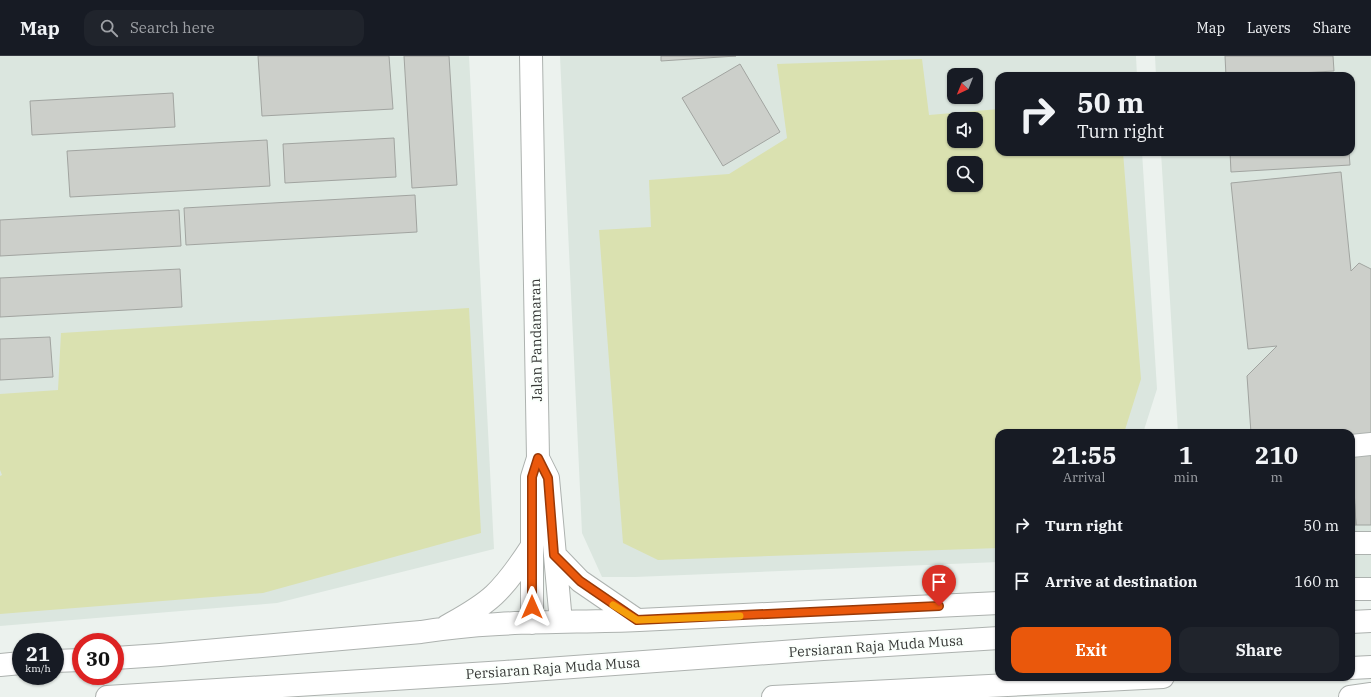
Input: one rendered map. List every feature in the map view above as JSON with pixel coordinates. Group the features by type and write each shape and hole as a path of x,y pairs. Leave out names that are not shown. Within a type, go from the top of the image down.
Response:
{"street":[{"name":"Jalan Pandamaran","path":"531,56 538,458 532,477 532,623"},
{"path":"1355,446 1371,444"},
{"path":"538,458 548,478 561,622"},
{"path":"1355,543 1371,543"},
{"path":"444,628 474,610 494,595 514,573 532,546"},
{"path":"554,555 580,581 637,620"},
{"path":"1355,589 1371,589"},
{"path":"124,657 421,632 444,628 995,603"},
{"path":"1355,622 1371,621"},
{"name":"Persiaran Raja Muda Musa","path":"107,697 505,672 995,638"},
{"path":"0,665 12,664"},
{"path":"1355,668 1371,668"},
{"path":"773,697 1085,681"},
{"path":"1350,697 1371,694"}],"shaded area":[{"path":"0,56 469,56 494,549 277,603 0,626"},
{"path":"560,56 1136,56 1137,72 995,72 995,156 1142,156 1157,389 1144,429 995,429 995,562 635,577 602,577 582,533"},
{"path":"1155,56 1371,56 1371,579 1355,579 1355,429 1178,429 1161,156 1355,156 1355,72 1156,72"}],"green space":[{"path":"922,59 929,115 947,113 947,148 983,148 983,112 964,112 995,109 995,156 1123,156 1141,379 1125,429 995,429 995,548 658,560 623,543 599,230 651,227 649,180 729,174 787,138 777,64"},
{"path":"469,308 481,533 263,593 0,614 0,476 2,475 0,470 0,394 58,390 61,333"}],"building":[{"path":"258,56 389,56 393,109 262,116"},
{"path":"404,56 449,56 457,185 412,188"},
{"path":"661,56 736,56 661,61"},
{"path":"1225,56 1333,56 1334,71 1226,72"},
{"path":"740,64 780,132 723,166 682,98"},
{"path":"173,93 175,127 32,135 30,101"},
{"path":"394,138 396,177 285,183 283,144"},
{"path":"267,140 270,186 70,197 67,151"},
{"path":"1230,156 1349,156 1350,165 1231,172"},
{"path":"1341,172 1351,271 1359,263 1371,269 1371,439 1355,440 1355,429 1251,429 1247,376 1277,346 1248,349 1231,183"},
{"path":"415,195 417,232 186,245 184,208"},
{"path":"179,210 181,246 0,256 0,220"},
{"path":"180,269 182,307 0,317 0,278"},
{"path":"50,337 53,377 0,380 0,339"},
{"path":"1371,450 1371,525 1356,525 1355,451"}],"slow traffic":[{"path":"613,605 637,620 740,616"}],"route":[{"path":"532,607 532,477 538,458 548,478 554,555 580,581 637,620 939,606"}]}
